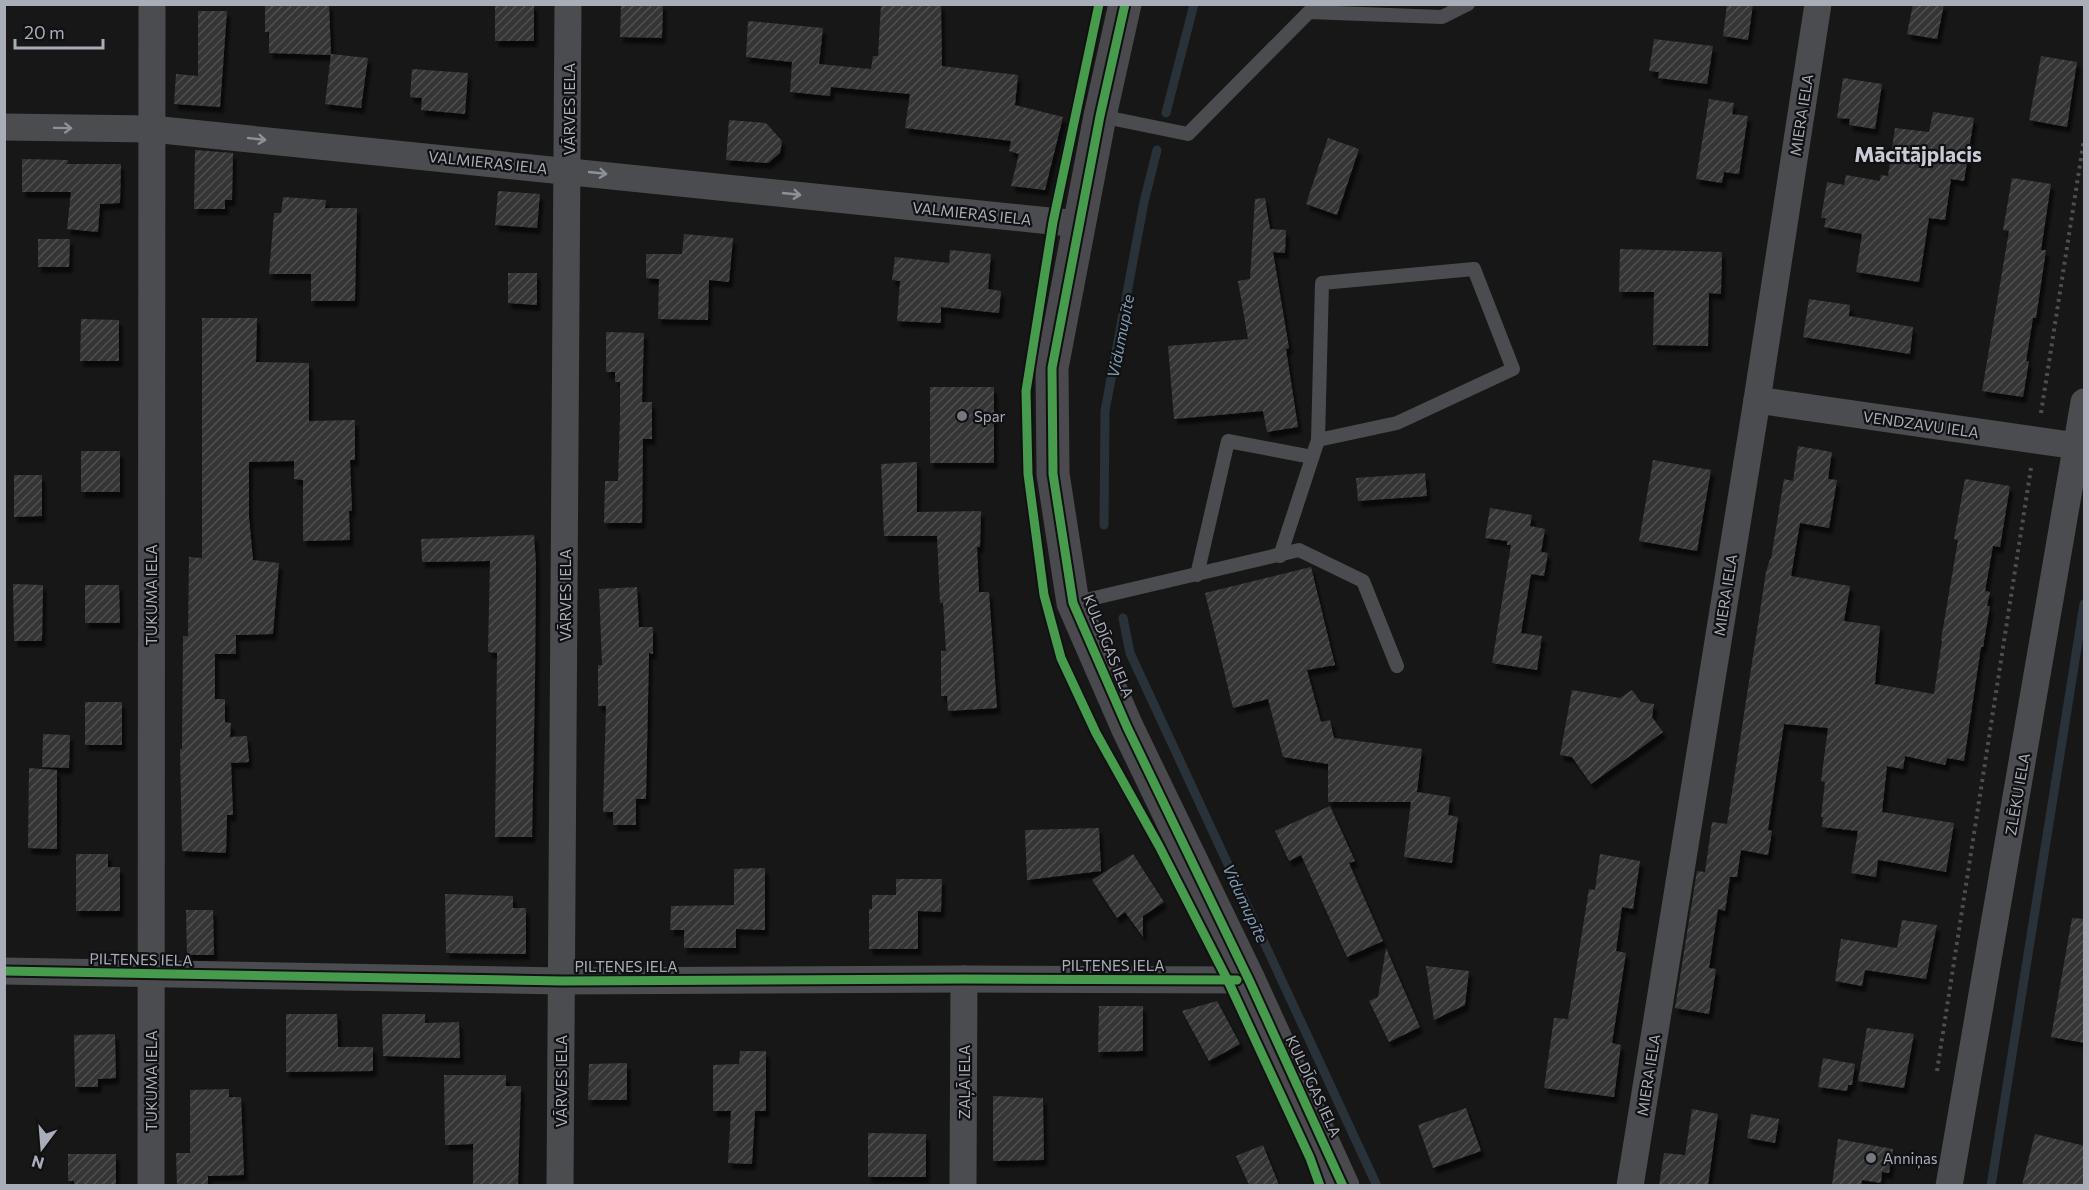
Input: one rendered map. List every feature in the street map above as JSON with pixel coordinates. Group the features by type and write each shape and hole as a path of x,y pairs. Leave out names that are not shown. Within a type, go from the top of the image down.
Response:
{"street":[{"name":"TUKUMA IELA","path":"151,1185 152,4"},
{"name":"VĀRVES IELA","path":"560,1185 569,170 568,4"},
{"name":"KULDĪGAS IELA","path":"1125,4 1078,224 1052,368 1053,474 1073,603 1126,727 1248,980 1343,1185"},
{"name":"MIERA IELA","path":"1630,1185 1757,400 1818,4"},
{"name":"VALMIERAS IELA","path":"4,127 152,129 1078,224"},
{"name":"VENDZAVU IELA","path":"1757,400 2081,447"},
{"name":"ZLĒKU IELA","path":"1949,1185 2081,447 2085,402"},
{"name":"PILTENES IELA","path":"4,971 562,981 1248,980"},
{"name":"ZAĻĀ IELA","path":"963,1185 964,979"}],"lane":[{"path":"1100,116 1188,134 1309,12 1442,17 1468,4"},
{"path":"1280,556 1318,440 1322,283 1474,269 1513,369 1397,423 1318,440"},
{"path":"1197,576 1228,441 1312,457"},
{"path":"1073,603 1197,576 1299,550 1363,581 1397,666"}],"path":[{"path":"1936,1080 2034,440 2040,417 2085,139"}],"building":[{"path":"265,4 329,4 331,55 269,53 269,32 265,32"},
{"path":"495,4 534,4 534,41 495,41"},
{"path":"621,4 663,4 662,38 620,37"},
{"path":"881,4 941,4 942,66 1018,75 1015,105 1063,117 1045,190 1011,186 1019,154 1009,151 1011,141 905,128 910,94 831,87 830,96 790,92 792,62 746,57 748,21 823,28 819,64 871,69 873,56 878,56"},
{"path":"1727,4 1753,4 1748,40 1723,36"},
{"path":"1913,4 1944,4 1937,39 1907,34"},
{"path":"198,11 227,11 220,107 174,104 176,74 198,76"},
{"path":"1654,39 1713,46 1707,84 1658,78 1659,72 1649,71"},
{"path":"331,54 368,58 361,108 325,104"},
{"path":"2041,56 2077,62 2067,127 2029,120"},
{"path":"412,69 468,73 465,114 421,110 422,98 410,97"},
{"path":"1843,78 1882,84 1875,129 1849,125 1850,119 1837,118"},
{"path":"1709,99 1734,103 1732,114 1748,116 1739,174 1724,172 1722,183 1696,179"},
{"path":"1933,112 1974,118 1964,181 1951,179 1945,220 1929,218 1919,282 1856,272 1862,234 1824,227 1826,218 1821,218 1827,182 1844,185 1846,175 1880,181 1881,175 1888,176 1895,128 1929,132"},
{"path":"729,120 766,123 782,141 780,153 768,163 726,160"},
{"path":"1328,138 1359,149 1337,215 1306,204"},
{"path":"195,150 233,153 232,200 225,200 225,209 194,209"},
{"path":"22,159 68,160 67,164 121,164 120,203 100,204 98,232 67,229 71,192 22,192"},
{"path":"2012,178 2051,184 2041,250 2046,250 2036,318 2033,318 2026,361 2029,361 2023,397 1982,391 2009,231 2003,230"},
{"path":"498,191 540,194 537,228 495,225"},
{"path":"283,197 326,200 325,208 357,208 355,301 311,301 311,274 269,274 274,213 281,213"},
{"path":"1265,198 1270,229 1286,230 1285,253 1273,252 1289,348 1286,349 1298,427 1267,432 1263,411 1174,419 1168,346 1248,339 1238,281 1250,279 1255,199"},
{"path":"684,234 733,238 729,282 709,280 708,320 658,319 659,279 646,278 646,254 682,254"},
{"path":"38,239 70,239 69,267 38,267"},
{"path":"1620,249 1722,252 1721,294 1709,293 1708,346 1653,345 1654,292 1619,292"},
{"path":"950,250 991,254 988,289 1001,291 999,313 941,307 941,323 897,321 900,281 892,280 895,257 949,263"},
{"path":"508,273 537,273 537,305 508,303"},
{"path":"1809,299 1850,305 1849,316 1913,327 1910,354 1803,337"},
{"path":"202,318 257,318 256,362 309,363 309,421 355,420 355,460 350,460 352,511 349,511 350,540 303,541 303,480 294,479 294,461 249,462 249,517 253,560 279,563 273,634 236,635 236,654 215,654 215,699 225,699 225,722 231,723 230,737 247,736 249,762 231,763 233,815 227,815 226,853 182,851 180,749 182,749 183,636 188,636 189,557 202,558"},
{"path":"81,319 119,320 119,361 80,361"},
{"path":"606,332 644,333 642,402 652,402 652,439 643,439 642,523 604,523 605,481 618,481 620,417 620,382 615,382 615,372 606,372"},
{"name":"Spar","path":"930,387 994,387 994,463 930,463"},
{"path":"1798,446 1832,452 1828,479 1837,480 1829,528 1800,523 1791,576 1850,586 1844,621 1880,626 1875,684 1934,694 1958,540 1954,539 1965,479 2010,486 2000,547 1993,546 1985,591 1990,592 1987,606 1990,606 1983,647 1981,647 1964,761 1947,758 1945,765 1905,756 1903,769 1887,766 1882,812 1954,823 1946,872 1878,860 1876,877 1851,873 1858,831 1822,827 1825,782 1821,781 1828,728 1784,724 1768,830 1772,831 1768,855 1741,850 1737,877 1730,877 1725,911 1718,909 1709,968 1716,969 1709,1014 1675,1008 1697,871 1705,872 1712,822 1727,824 1766,572 1771,559 1784,479 1793,481"},
{"path":"81,451 120,451 120,492 81,492"},
{"path":"1653,460 1711,470 1697,551 1639,541"},
{"path":"917,462 917,512 981,511 980,547 977,547 979,592 989,592 997,708 948,711 947,696 941,696 941,651 946,651 943,603 940,603 937,536 884,536 881,464"},
{"path":"1425,473 1427,496 1358,501 1356,478"},
{"path":"14,475 42,475 42,516 14,517"},
{"path":"1490,508 1532,515 1530,526 1545,529 1541,552 1548,553 1544,576 1531,574 1521,633 1542,636 1537,670 1492,663 1511,545 1507,545 1507,541 1485,538"},
{"path":"534,535 536,564 532,837 495,837 497,653 488,652 490,561 422,562 421,539"},
{"path":"1311,567 1335,665 1307,670 1321,722 1330,720 1334,738 1422,749 1417,792 1450,797 1448,815 1458,817 1452,863 1404,857 1411,802 1328,802 1328,764 1283,757 1268,699 1233,708 1205,593"},
{"path":"13,584 43,585 42,641 14,641"},
{"path":"85,585 119,585 120,623 85,623"},
{"path":"637,587 639,627 653,627 653,654 649,653 646,799 636,799 636,825 613,825 613,812 603,812 606,706 598,706 598,665 602,665 599,589"},
{"path":"1572,690 1620,698 1632,690 1641,702 1654,704 1652,717 1663,732 1591,784 1572,757 1560,755"},
{"path":"85,702 122,702 122,745 85,745"},
{"path":"43,734 70,735 69,768 42,767"},
{"path":"29,768 57,770 57,849 28,848"},
{"path":"1330,806 1355,861 1349,863 1383,941 1347,957 1301,855 1289,861 1275,831"},
{"path":"1099,828 1101,871 1027,880 1025,830"},
{"path":"76,854 108,854 108,867 120,867 120,911 76,911"},
{"path":"1133,854 1164,902 1143,916 1143,937 1125,912 1117,918 1092,880"},
{"path":"1600,854 1640,861 1633,909 1622,907 1616,951 1626,953 1612,1043 1621,1045 1614,1097 1544,1088 1554,1018 1568,1019 1589,889 1595,890"},
{"path":"765,868 765,930 736,929 736,948 684,948 684,930 670,930 671,906 734,905 734,869"},
{"path":"896,879 942,879 941,912 918,911 918,949 869,949 869,909 872,909 872,895 896,895"},
{"path":"445,894 513,896 513,908 526,908 526,954 446,953"},
{"path":"186,910 213,910 214,955 187,955"},
{"path":"2072,918 2085,919 2085,1043 2051,1037"},
{"path":"1902,920 1937,925 1926,979 1865,970 1862,986 1835,981 1841,939 1897,948"},
{"path":"1386,948 1420,1027 1389,1042 1369,1001 1378,997"},
{"path":"1426,966 1469,971 1465,1005 1434,1020"},
{"path":"1217,1001 1240,1044 1209,1061 1182,1011"},
{"path":"1099,1006 1143,1006 1143,1051 1098,1052"},
{"path":"286,1014 337,1014 338,1047 373,1047 373,1071 286,1072"},
{"path":"382,1014 425,1014 425,1023 459,1022 460,1058 383,1056"},
{"path":"1867,1028 1914,1034 1904,1088 1858,1081"},
{"path":"115,1034 116,1078 98,1079 98,1087 75,1087 74,1035"},
{"path":"740,1051 766,1051 766,1111 755,1111 752,1164 728,1163 731,1111 713,1111 713,1065 739,1064"},
{"path":"1823,1058 1855,1064 1852,1085 1848,1085 1847,1091 1818,1087"},
{"path":"627,1063 627,1100 588,1100 589,1064"},
{"path":"444,1075 506,1075 506,1086 521,1086 518,1185 473,1185 473,1144 445,1145"},
{"path":"229,1089 229,1097 241,1097 244,1175 208,1176 208,1185 177,1185 176,1153 190,1153 190,1090"},
{"path":"993,1096 1043,1098 1044,1160 993,1161"},
{"path":"1466,1108 1481,1151 1433,1168 1418,1125"},
{"path":"1692,1109 1718,1114 1708,1185 1659,1185 1664,1153 1685,1155"},
{"path":"1751,1114 1779,1119 1775,1143 1747,1138"},
{"path":"868,1133 926,1134 926,1177 868,1177"},
{"path":"2035,1134 2085,1146 2085,1185 2022,1185"},
{"name":"Anniņas","path":"1838,1139 1893,1149 1889,1173 1882,1172 1881,1183 1862,1180 1861,1185 1832,1185"},
{"path":"1263,1145 1279,1185 1249,1185 1236,1156"},
{"path":"68,1154 116,1154 116,1185 74,1185 74,1181 68,1181"}],"waterway":[{"name":"Vidumupīte","path":"1166,113 1194,4"},
{"name":"Vidumupīte","path":"1104,525 1105,411 1144,202 1157,150"},
{"path":"1991,1186 2084,604"},
{"name":"Vidumupīte","path":"1123,618 1130,653 1377,1186"}],"cycle path":[{"path":"1099,4 1053,222 1026,391 1028,474 1044,595 1061,658 1096,733 1159,846 1228,981 1310,1158 1320,1186"},
{"path":"1125,4 1100,116 1052,368 1053,474 1073,603 1127,727 1249,980 1343,1186"},
{"path":"4,971 562,981 1237,980"}],"place":[{"name":"Spar","path":"962,416"},
{"name":"Anniņas","path":"1871,1158"}],"district":[{"name":"Mācītājplacis","path":"1918,153"}]}
